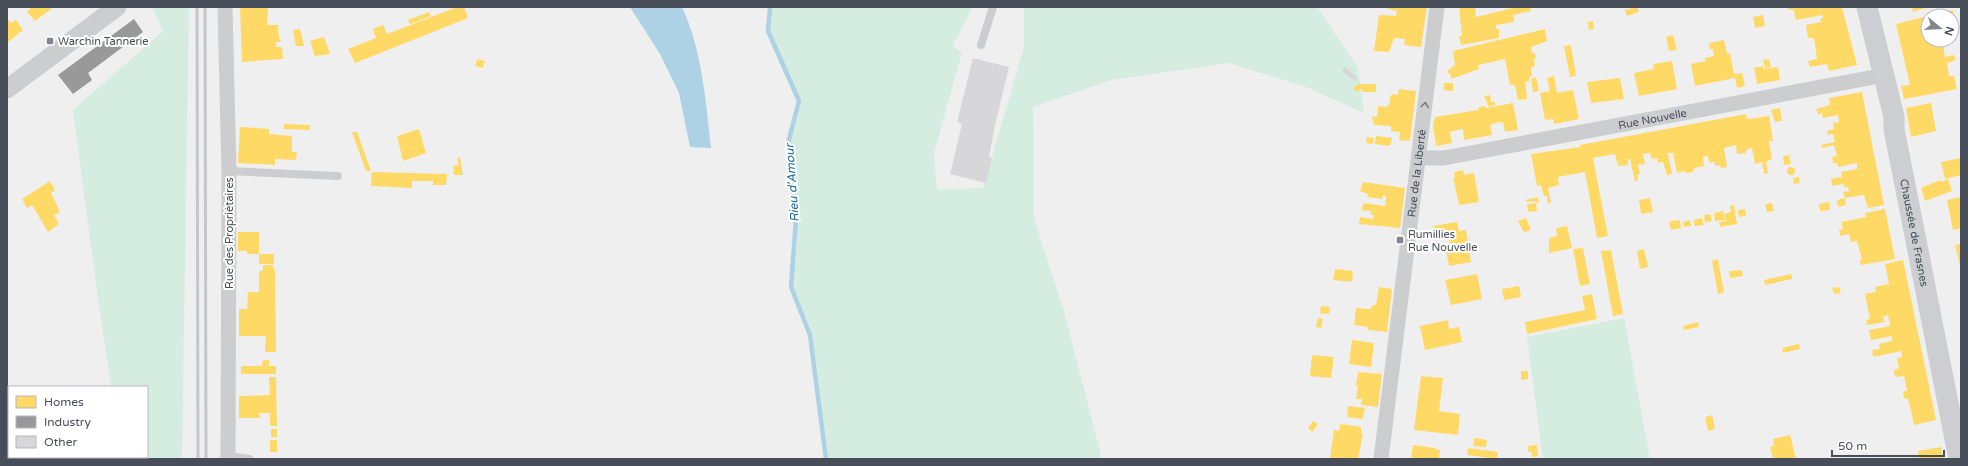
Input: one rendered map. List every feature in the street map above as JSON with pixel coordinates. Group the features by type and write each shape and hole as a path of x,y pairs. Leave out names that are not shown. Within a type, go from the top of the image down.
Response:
{"main road":[{"name":"Chaussée de Frasnes","path":"1866,7 1894,117 1894,129 1959,459"}],"street":[{"path":"7,89 117,7"},
{"name":"Rue des Propriétaires","path":"225,7 229,170 228,457"},
{"name":"Rue de la Liberté","path":"1381,459 1437,7"},
{"name":"Rue Nouvelle","path":"1419,158 1444,158 1884,75"}],"lane":[{"path":"981,45 993,7"},
{"path":"229,170 338,176"},
{"path":"228,457 249,459"}],"green space":[{"path":"152,7 189,7 182,459 39,459 148,458 148,386 111,386 73,110 163,31"},
{"path":"770,7 973,7 952,46 962,52 934,153 937,190 983,188 1024,47 1024,7 1317,7 1358,68 1364,113 1306,87 1229,63 1111,80 1033,107 1034,218 1065,315 1100,452 1100,459 827,459 810,335 791,287 796,213 788,143 799,101 768,31"},
{"path":"1624,318 1650,459 1543,459 1527,337"}],"water":[{"path":"630,7 682,7 689,24 699,58 711,148 690,147 679,93 660,54"}],"building: Homes":[{"path":"31,7 54,7 35,21 27,12"},
{"path":"240,7 268,7 267,25 278,25 279,39 281,39 280,42 276,42 276,47 282,47 283,59 242,62"},
{"path":"457,7 464,7 468,18 355,63 348,49 376,38 373,29 383,25 387,34"},
{"path":"1388,7 1427,7 1421,47 1404,45 1405,39 1394,38 1389,52 1374,51 1379,15 1396,16 1397,11 1388,9"},
{"path":"1459,7 1475,7 1476,17 1517,7 1530,7 1531,11 1513,15 1514,22 1496,25 1496,29 1499,29 1499,38 1461,45 1459,36 1462,36"},
{"path":"1637,7 1639,12 1627,16 1625,10"},
{"path":"1788,7 1842,7 1857,65 1829,71 1827,64 1810,67 1808,61 1817,59 1814,38 1808,38 1806,25 1821,22 1820,19 1823,18 1823,15 1796,20 1794,10 1789,10"},
{"path":"1912,7 1929,7 1920,8 1920,10 1913,12"},
{"path":"429,12 431,16 410,24 408,20"},
{"path":"1763,15 1765,26 1755,28 1753,17"},
{"path":"1920,18 1920,48 1944,48 1945,57 1954,55 1956,60 1947,63 1949,76 1954,76 1957,89 1904,99 1901,86 1910,85 1896,24"},
{"path":"8,20 11,23 16,20 23,30 7,43"},
{"path":"1593,21 1594,29 1589,30 1588,22"},
{"path":"300,29 304,46 296,46 293,30"},
{"path":"1545,29 1547,41 1531,47 1532,53 1535,53 1536,58 1534,59 1535,66 1531,67 1532,76 1529,77 1529,81 1525,82 1527,99 1518,100 1515,85 1510,85 1505,59 1478,65 1479,69 1451,79 1451,76 1447,71 1455,65 1453,51"},
{"path":"1673,35 1677,50 1669,51 1666,37"},
{"path":"324,37 330,54 315,56 310,41"},
{"path":"1724,40 1727,54 1730,53 1734,74 1742,73 1745,86 1737,88 1735,78 1695,86 1691,64 1706,61 1705,58 1714,56 1713,49 1710,49 1709,43"},
{"path":"1571,45 1576,76 1570,77 1564,46"},
{"path":"477,59 485,61 483,68 475,66"},
{"path":"1769,59 1771,67 1765,68 1763,60"},
{"path":"1672,61 1677,89 1639,96 1634,73 1654,69 1653,64"},
{"path":"1763,66 1763,69 1778,67 1780,80 1757,84 1754,68"},
{"path":"1554,76 1557,93 1573,90 1579,119 1554,124 1553,119 1545,120 1540,93 1550,91 1547,78"},
{"path":"1536,77 1539,91 1533,92 1531,79"},
{"path":"1620,78 1624,99 1591,103 1587,82"},
{"path":"1444,83 1453,83 1453,91 1443,90"},
{"path":"1359,84 1376,84 1376,92 1363,92 1361,89 1356,92 1353,88"},
{"path":"1399,89 1416,91 1410,141 1399,140 1400,132 1391,131 1391,126 1374,125 1372,116 1377,117 1378,106 1386,107 1389,105 1390,97 1392,94 1398,95"},
{"path":"1862,92 1884,205 1868,208 1864,195 1845,198 1843,192 1849,191 1848,187 1844,187 1843,184 1832,186 1831,179 1842,177 1841,172 1857,169 1857,163 1838,167 1837,163 1833,163 1832,157 1837,156 1834,145 1822,148 1821,145 1835,142 1833,134 1828,135 1827,131 1834,129 1833,123 1839,122 1838,115 1823,118 1822,113 1818,114 1816,109 1830,105 1829,98"},
{"path":"1490,95 1491,102 1495,102 1495,105 1489,107 1484,96"},
{"path":"1513,103 1518,130 1505,132 1503,122 1496,123 1490,125 1492,135 1464,140 1463,129 1450,132 1452,143 1436,146 1433,125 1435,117 1478,110 1479,107 1485,106 1486,108"},
{"path":"1931,103 1936,131 1911,137 1906,108"},
{"path":"1780,108 1782,121 1775,122 1771,110"},
{"path":"1746,114 1747,119 1769,116 1773,141 1769,141 1772,159 1766,162 1768,173 1764,174 1762,162 1755,164 1752,148 1746,150 1746,153 1737,154 1736,145 1724,148 1727,167 1721,168 1720,165 1715,166 1715,162 1709,163 1708,156 1703,157 1704,166 1694,168 1693,172 1686,173 1685,171 1677,173 1673,153 1668,153 1672,174 1667,175 1663,162 1658,163 1657,158 1652,159 1650,153 1643,154 1645,164 1638,165 1640,174 1637,175 1638,181 1635,181 1630,159 1628,159 1628,165 1618,166 1615,154 1593,158 1608,236 1597,238 1585,172 1558,177 1559,185 1548,188 1551,203 1548,203 1547,196 1544,196 1541,185 1537,186 1531,154 1580,147 1580,145"},
{"path":"284,124 310,125 310,130 284,129"},
{"path":"240,127 269,129 269,134 292,136 292,152 297,152 296,160 275,159 275,165 238,163"},
{"path":"419,129 426,153 403,161 397,136"},
{"path":"352,132 357,132 371,171 366,171"},
{"path":"1376,136 1392,138 1390,146 1375,144"},
{"path":"1367,137 1374,138 1373,144 1366,143"},
{"path":"1789,155 1791,164 1784,165 1783,156"},
{"path":"460,157 463,175 454,175 453,166 459,165 457,158"},
{"path":"1961,158 1961,175 1945,179 1941,162"},
{"path":"1791,167 1794,168 1794,174 1791,175 1788,174 1787,171 1788,168"},
{"path":"1463,170 1464,175 1474,173 1479,202 1459,205 1453,177 1455,177 1454,172"},
{"path":"372,172 447,174 446,185 433,185 433,181 412,181 412,188 371,186"},
{"path":"1799,177 1800,183 1794,184 1793,178"},
{"path":"1948,179 1952,191 1925,201 1921,188 1940,180 1941,182"},
{"path":"50,181 55,190 51,193 60,212 54,215 59,224 48,232 32,205 27,208 22,199"},
{"path":"1363,182 1405,188 1400,228 1359,224 1360,217 1373,219 1374,215 1371,215 1371,211 1361,210 1364,203 1385,206 1386,196 1383,195 1382,199 1367,197 1368,194 1360,191"},
{"path":"1538,197 1539,202 1526,202 1526,200"},
{"path":"1961,197 1961,228 1953,230 1947,200"},
{"path":"1650,198 1653,212 1641,214 1639,200"},
{"path":"1845,198 1846,205 1838,207 1837,200"},
{"path":"1829,202 1830,210 1820,211 1819,204"},
{"path":"1536,203 1537,211 1528,212 1527,204"},
{"path":"1772,203 1774,211 1767,212 1765,204"},
{"path":"1734,205 1737,224 1720,227 1719,222 1726,221 1724,214 1731,212 1730,206"},
{"path":"1745,209 1746,216 1739,217 1738,210"},
{"path":"1885,209 1895,259 1861,265 1860,260 1862,259 1857,241 1851,242 1849,234 1840,236 1839,230 1843,229 1841,222 1866,217 1865,213"},
{"path":"1723,211 1725,220 1715,221 1714,213"},
{"path":"1710,214 1712,221 1705,222 1704,215"},
{"path":"1526,218 1530,230 1526,232 1523,231 1518,221"},
{"path":"1702,218 1704,225 1695,226 1693,220"},
{"path":"1680,220 1681,228 1671,230 1669,221"},
{"path":"1690,220 1691,226 1684,227 1683,222"},
{"path":"1457,222 1459,231 1466,230 1471,262 1449,266 1445,245 1450,245 1448,235 1435,237 1433,226"},
{"path":"1567,226 1572,248 1549,253 1549,238 1557,236 1556,228"},
{"path":"238,232 259,232 259,254 247,254 247,251 238,251"},
{"path":"1961,244 1961,265 1960,265 1955,245"},
{"path":"1583,248 1590,284 1580,286 1573,249"},
{"path":"1644,249 1648,267 1640,269 1637,251"},
{"path":"1611,250 1623,314 1613,316 1601,251"},
{"path":"259,254 274,254 274,264 259,264"},
{"path":"1718,259 1724,293 1718,294 1712,261"},
{"path":"1903,260 1936,420 1914,425 1908,398 1904,399 1903,391 1907,391 1904,376 1895,377 1894,370 1899,368 1897,358 1902,357 1901,351 1873,357 1872,350 1880,349 1879,344 1892,341 1892,336 1871,340 1869,330 1890,326 1888,315 1883,317 1885,322 1867,325 1866,320 1870,319 1865,294 1876,292 1875,287 1889,284 1885,264"},
{"path":"263,265 273,265 275,270 276,352 265,352 266,336 239,336 239,309 247,309 248,292 259,292 259,272 263,270"},
{"path":"1335,269 1353,271 1352,282 1333,280"},
{"path":"1742,270 1743,276 1730,278 1729,271"},
{"path":"1477,274 1482,299 1451,305 1445,280"},
{"path":"1791,274 1792,279 1765,285 1764,280"},
{"path":"1519,286 1521,297 1504,300 1502,289"},
{"path":"1379,287 1392,289 1387,332 1368,330 1368,327 1354,325 1356,308 1370,309 1373,305 1376,305"},
{"path":"1839,287 1841,293 1834,294 1832,288"},
{"path":"1592,294 1597,319 1527,334 1525,322 1585,310 1582,296"},
{"path":"1321,306 1330,307 1329,314 1320,313"},
{"path":"1318,318 1323,319 1321,328 1316,327"},
{"path":"1448,320 1449,329 1459,327 1462,342 1425,350 1420,326"},
{"path":"1698,322 1699,327 1684,330 1683,326"},
{"path":"1352,340 1374,343 1371,367 1349,364"},
{"path":"1799,344 1800,349 1783,353 1782,348"},
{"path":"1312,355 1334,357 1331,378 1310,376"},
{"path":"263,360 269,360 269,366 276,366 276,374 241,374 241,366 262,366"},
{"path":"1521,371 1528,371 1528,379 1521,380"},
{"path":"1358,372 1382,374 1378,407 1361,405 1362,399 1356,399"},
{"path":"1421,376 1443,378 1439,411 1460,414 1458,435 1414,430"},
{"path":"269,377 276,377 277,426 270,426 270,413 259,413 260,418 239,418 239,396 270,395"},
{"path":"1348,406 1365,408 1363,419 1347,417"},
{"path":"1712,415 1715,429 1708,431 1705,417"},
{"path":"1313,421 1318,424 1312,432 1308,428"},
{"path":"1340,424 1361,427 1361,433 1363,434 1358,459 1330,459 1334,430 1339,431"},
{"path":"271,429 277,429 277,437 271,437"},
{"path":"1790,435 1796,459 1773,458 1770,447 1774,446 1773,439"},
{"path":"1474,438 1487,440 1486,447 1473,446"},
{"path":"270,440 277,440 277,452 270,452"},
{"path":"1413,445 1440,450 1439,459 1411,459"},
{"path":"1537,445 1538,456 1532,457 1531,451 1528,452 1528,446"},
{"path":"1941,447 1943,459 1919,459 1918,451"},
{"path":"1468,448 1498,452 1497,459 1467,455"}],"building: Industry":[{"path":"134,19 143,32 88,73 92,80 73,94 58,75"}],"building: Other":[{"path":"973,58 1009,67 995,125 989,157 992,158 986,183 950,174 962,124 958,122 958,118"},
{"path":"1345,67 1358,78 1355,81 1342,71"}],"waterway":[{"name":"Rieu d'Amour","path":"770,7 768,31 799,101 788,143 796,219 791,287 810,335 826,459"}],"railway":[{"path":"197,7 198,459"},
{"path":"205,7 206,459"}],"place":[{"name":"Warchin Tannerie","path":"50,41"},
{"name":"Rumillies Rue Nouvelle","path":"1400,240"}]}
